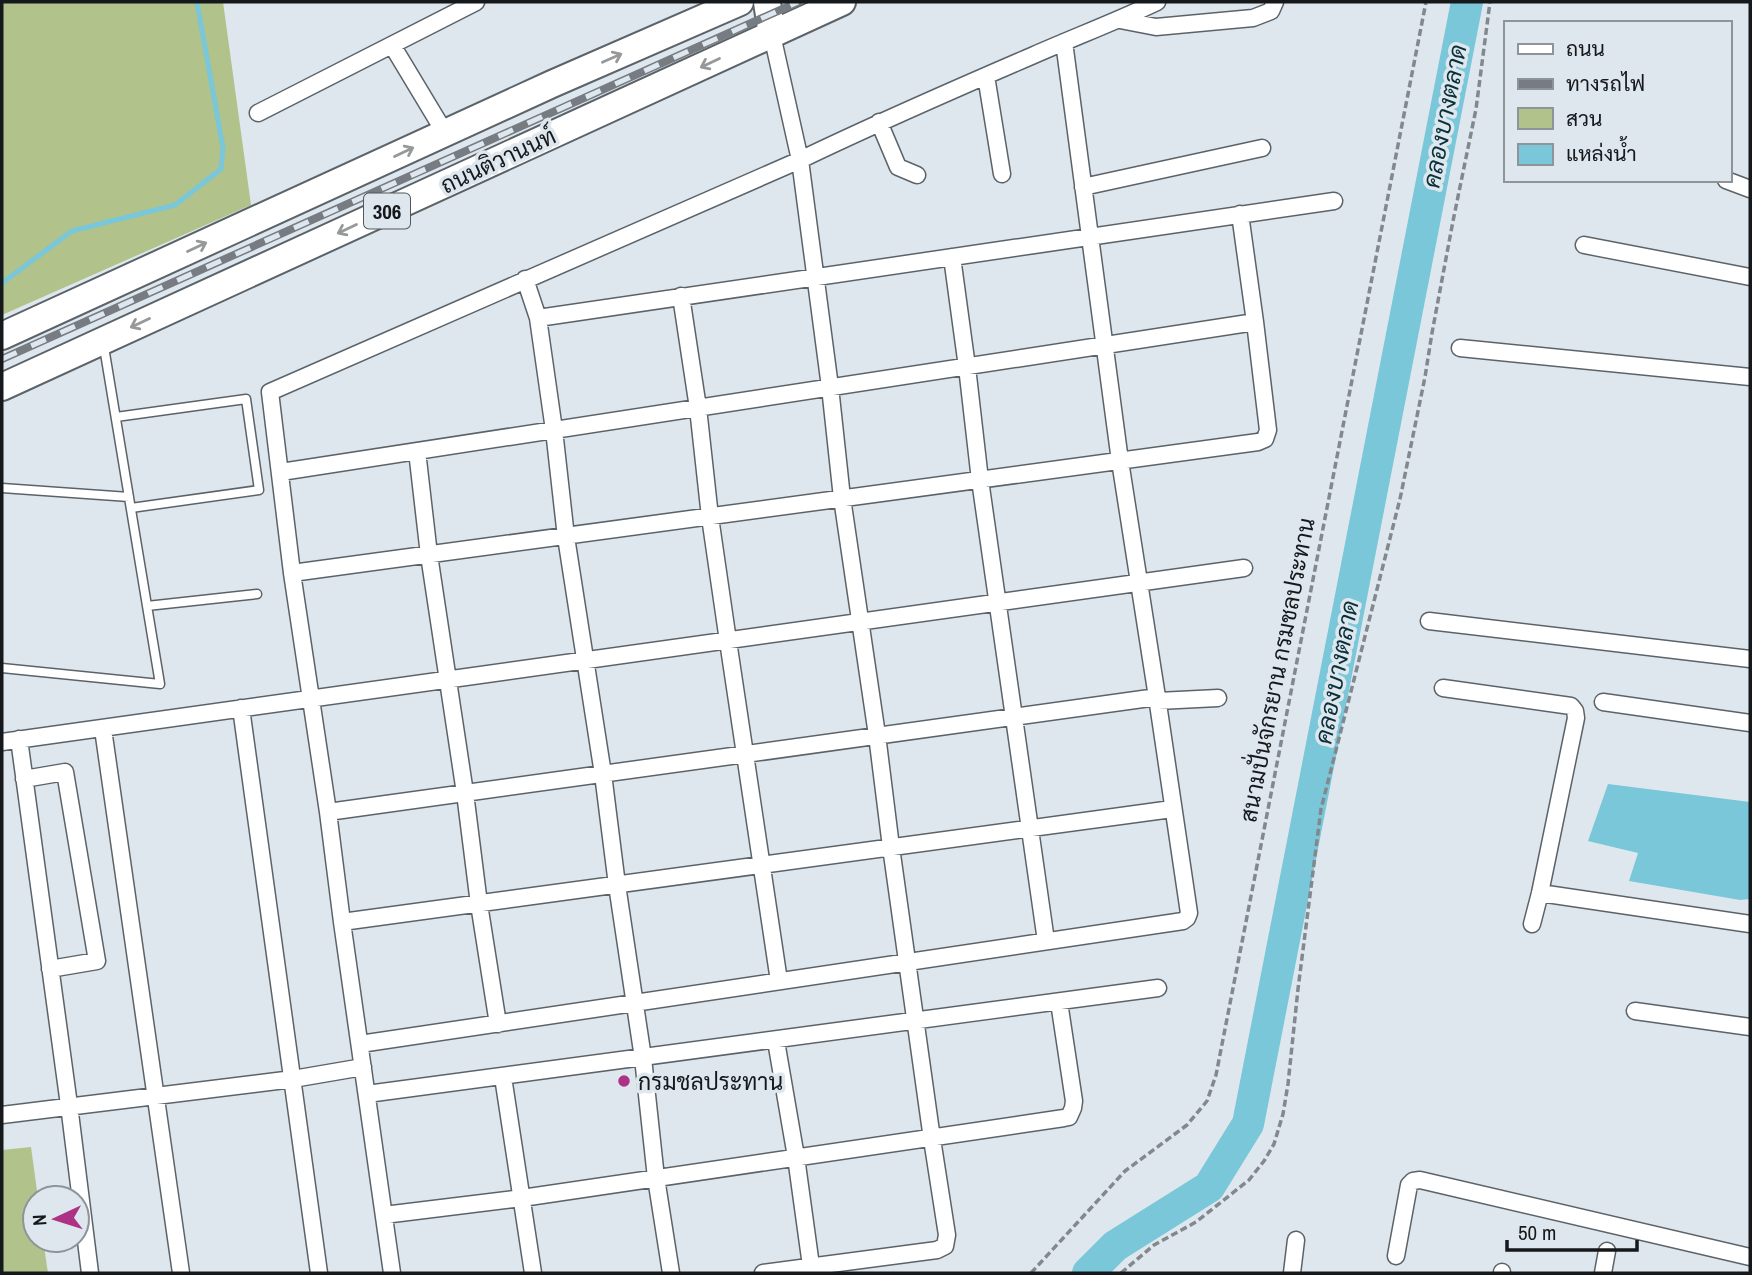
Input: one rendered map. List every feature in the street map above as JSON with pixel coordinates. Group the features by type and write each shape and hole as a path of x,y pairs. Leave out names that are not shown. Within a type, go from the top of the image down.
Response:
{"main road":[{"name":"ถนนติวานนท์","path":"2,336 445,133 740,2"},
{"path":"766,2 772,35"},
{"name":"ถนนติวานนท์","path":"2,387 842,2"}],"street":[{"path":"258,113 476,2"},
{"path":"392,1273 292,573 270,392 1157,2"},
{"path":"1119,20 1156,27 1253,18 1271,12 1275,2"},
{"path":"763,1273 812,1270 937,1250 944,1246 947,1235 842,498 800,160 772,35"},
{"path":"360,1044 1182,921 1187,918 1189,913 1120,461 1064,42"},
{"path":"392,45 445,133"},
{"path":"986,76 1002,174"},
{"path":"879,122 898,167 917,175"},
{"path":"1083,187 1262,148"},
{"path":"1731,182 1750,189"},
{"path":"538,318 1334,201"},
{"path":"292,573 1258,442 1265,439 1268,430 1240,215"},
{"path":"1584,245 1750,278"},
{"path":"952,257 968,367 980,480 1046,941"},
{"path":"525,279 538,318 566,537 603,774 671,1273"},
{"path":"681,296 698,408 710,517 779,981"},
{"path":"281,472 1255,322"},
{"path":"1460,348 1750,377"},
{"path":"417,451 429,555 498,1024"},
{"path":"2,742 1244,568"},
{"path":"1429,621 1750,659"},
{"path":"1443,688 1571,706 1574,711 1576,718 1532,924"},
{"path":"328,812 1015,717 1157,699 1218,698"},
{"path":"1604,702 1750,723"},
{"path":"241,708 320,1273"},
{"path":"103,729 181,1273"},
{"path":"19,740 90,1273"},
{"path":"24,779 65,772 97,961 50,969"},
{"path":"342,922 1172,809"},
{"path":"1540,893 1750,924"},
{"path":"367,1094 1158,988"},
{"path":"384,1215 523,1198 1069,1117 1074,1101 1059,1002"},
{"path":"1635,1011 1750,1027"},
{"path":"776,1041 812,1270"},
{"path":"2,1115 292,1079 363,1067"},
{"path":"503,1077 533,1273"},
{"path":"1396,1256 1409,1185 1420,1180 1750,1257"},
{"path":"1292,1273 1296,1240"},
{"path":"1603,1273 1607,1251"}],"lane":[{"path":"2,668 160,684 103,340"},
{"path":"116,417 246,399 258,491 131,508"},
{"path":"2,488 129,497"},
{"path":"147,606 257,594"}],"path":[{"name":"สนามปั่นจักรยาน กรมชลประทาน","path":"1031,1273 1125,1171 1187,1125 1207,1101 1216,1075 1426,2"},
{"path":"1121,1273 1154,1245 1196,1222 1249,1180 1274,1144 1283,1114 1321,809 1400,499 1476,109 1490,2"}],"green space":[{"path":"2,2 223,2 251,205 2,315"},
{"path":"31,1147 36,1184 21,1184 21,1254 45,1254 48,1273 2,1273 2,1150"}],"water":[{"path":"1608,784 1750,802 1750,899 1740,900 1629,881 1638,853 1588,841"}],"waterway":[{"path":"2,283 72,231 175,205 221,169 223,148 197,2"},
{"name":"คลองบางตลาด","path":"1088,1273 1115,1246 1209,1187 1248,1124 1467,2"}],"railway":[{"path":"2,359 798,2"}],"place":[{"name":"กรมชลประทาน","path":"624,1081"}]}
